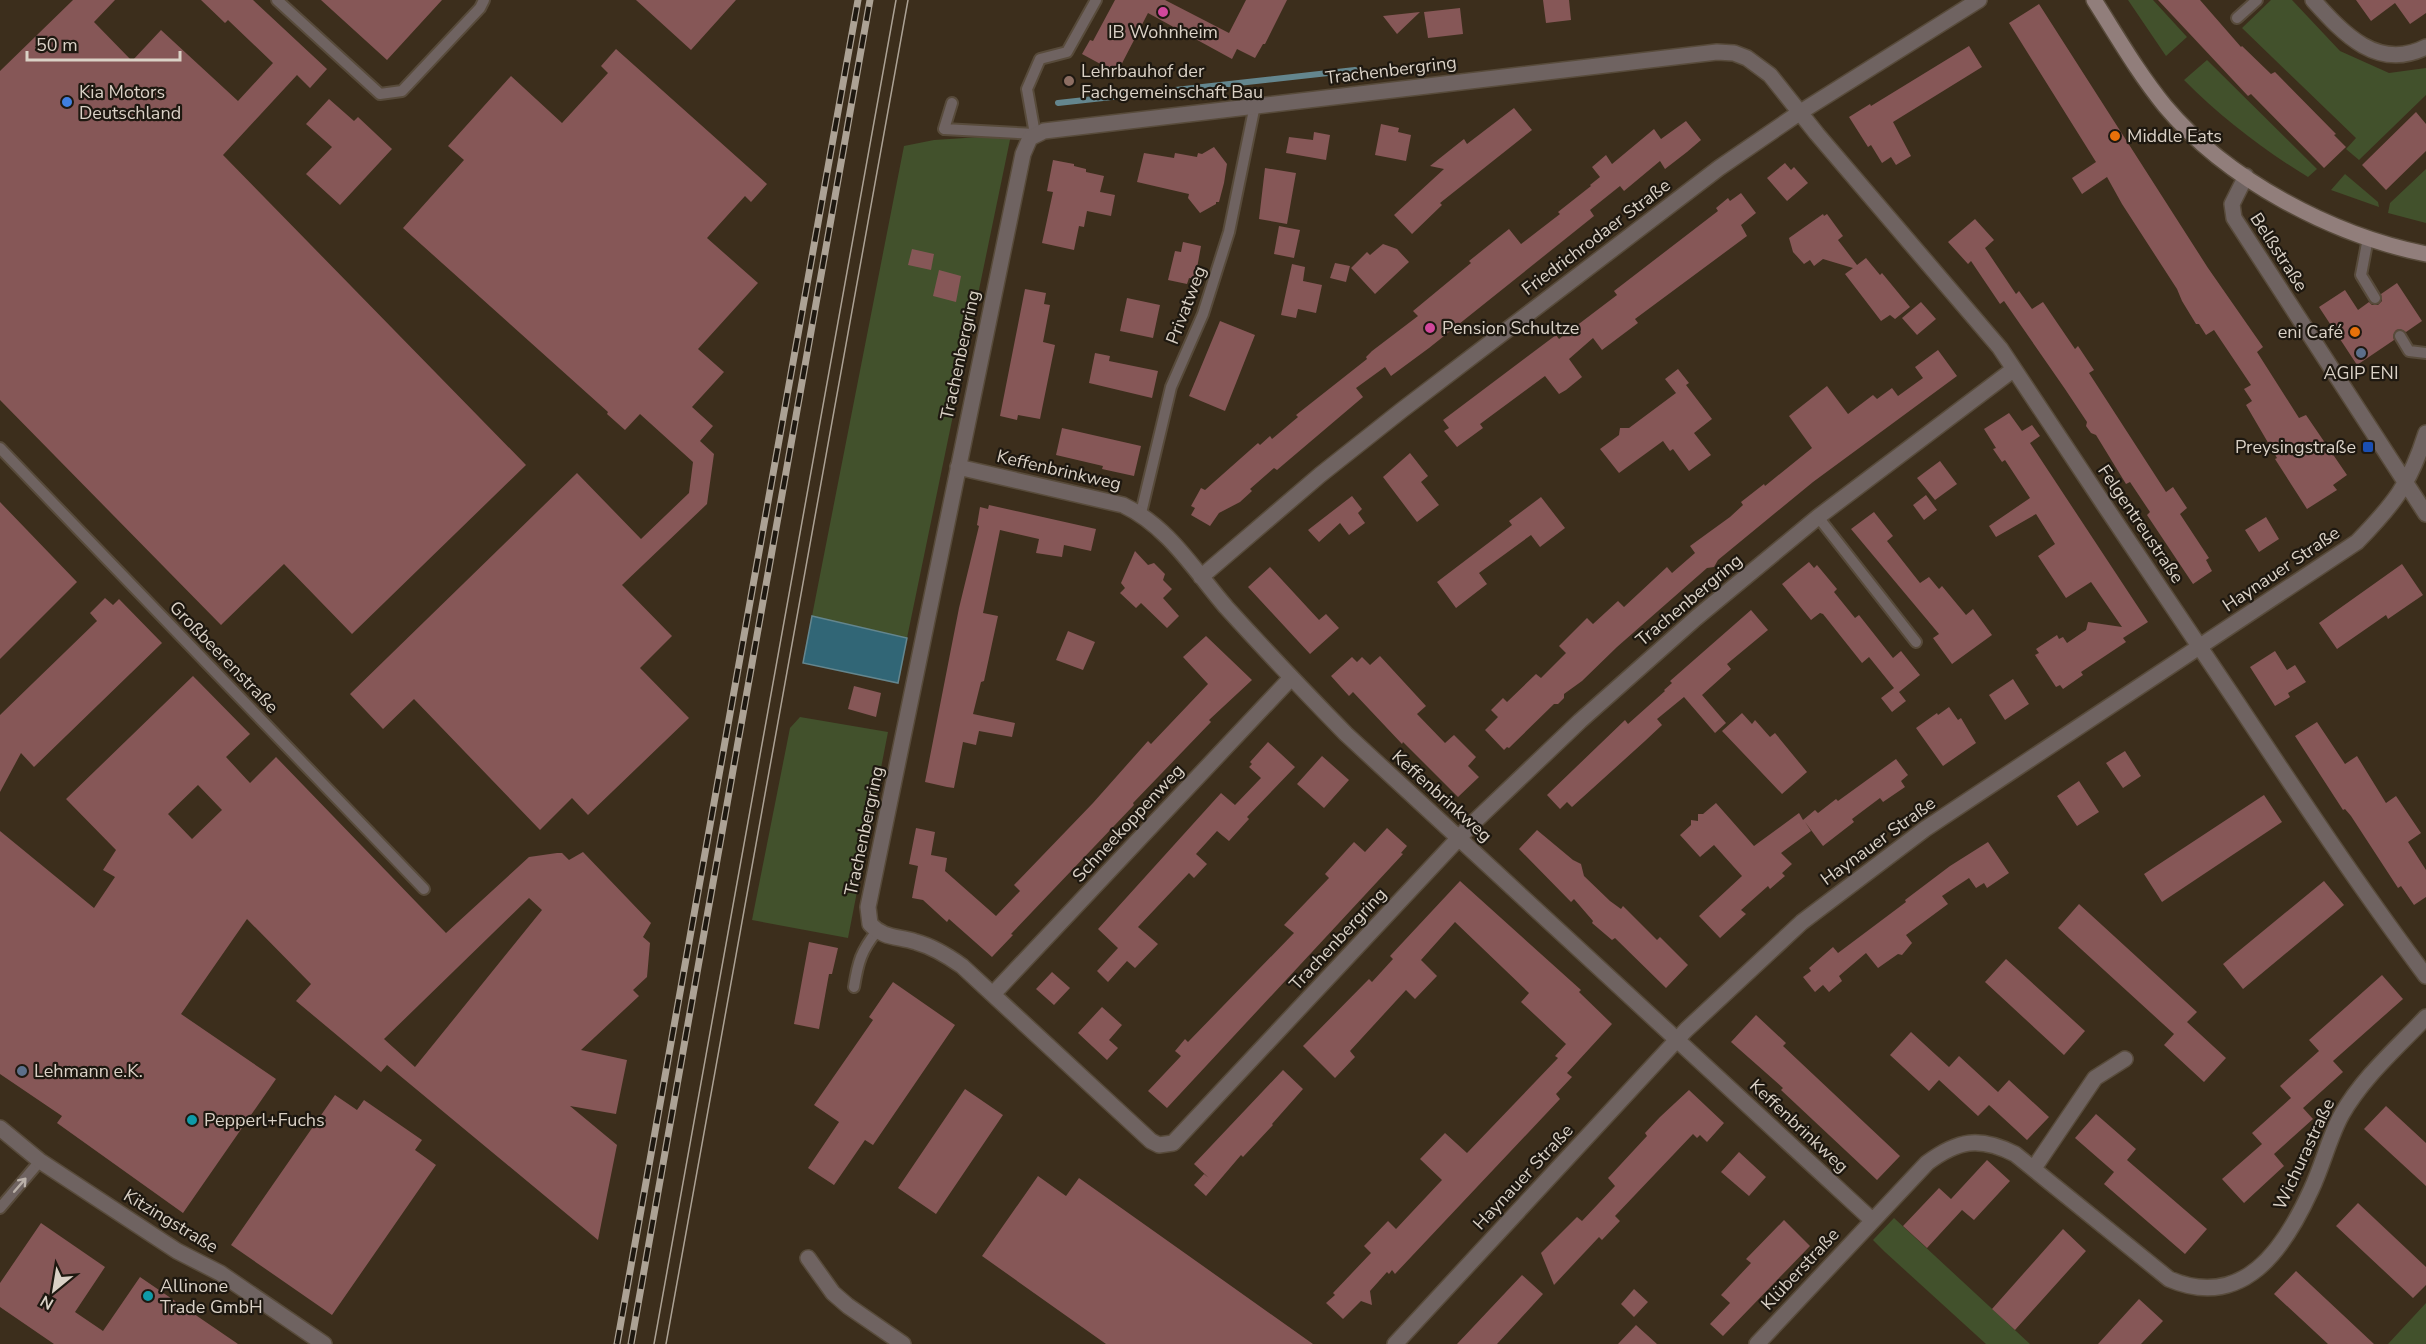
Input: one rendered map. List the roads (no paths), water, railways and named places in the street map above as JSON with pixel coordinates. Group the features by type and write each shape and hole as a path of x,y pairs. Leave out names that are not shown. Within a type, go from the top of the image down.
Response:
{"street":[{"name":"Friedrichrodaer Straße","path":"1201,578 1320,475 1402,410 1719,168 1799,112 1979,0"},
{"path":"2094,0 2139,72 2165,106 2190,132 2247,176 2313,217 2368,238 2426,254"},
{"path":"2313,0 2340,30 2364,47 2381,53 2396,54 2426,48"},
{"name":"Trachenbergring","path":"1799,112 1770,75 1758,64 1734,53 1717,52 1255,105 1035,134 1023,154 868,908 870,924 884,936 914,941 940,951 962,966 1151,1141 1166,1146 1180,1137 1459,838 1580,721 1647,661 1818,517 2014,369"},
{"name":"Felgentreustraße","path":"1799,112 2000,348 2338,855 2426,976"},
{"name":"Belßstraße","path":"2247,176 2232,204 2234,218 2426,514"},
{"name":"Haynauer Straße","path":"1395,1344 1677,1040 1772,948 1850,884 1925,829 2357,542 2385,513 2406,484 2426,432"},
{"name":"Keffenbrinkweg","path":"958,467 1101,499 1141,513 1176,544 1201,578 1291,678 1376,762 1872,1220"},
{"name":"Schneekoppenweg","path":"993,993 1291,678"},
{"name":"Wichurastraße","path":"1872,1220 1927,1163 1956,1145 1986,1142 2000,1146 2034,1168 2169,1279 2185,1286 2204,1289 2238,1282 2258,1269 2288,1233 2311,1190 2336,1126 2350,1102 2426,1017"},
{"path":"2034,1168 2095,1078 2125,1059"},
{"name":"Kitzingstraße","path":"0,1128 40,1161 177,1251 220,1273 324,1344"},
{"name":"Klüberstraße","path":"1756,1344 1872,1220"},
{"path":"808,1258 833,1293 903,1344"}],"lane":[{"path":"277,0 380,93 392,94 402,91 480,8 484,0"},
{"path":"952,103 944,129 1035,134 1027,89 1040,59 1067,52 1096,0"},
{"path":"2237,18 2257,0"},
{"name":"Privatweg","path":"1141,513 1171,387 1203,315 1229,232 1255,105"},
{"path":"2368,238 2361,275 2375,298"},
{"path":"2400,336 2409,351 2426,353"},
{"name":"Großbeerenstraße","path":"0,448 424,889"},
{"path":"1818,517 1916,642"},
{"path":"854,987 861,954 877,932"},
{"path":"0,1208 40,1161"}],"water":[{"path":"812,616 907,638 898,683 803,663"}],"waterway":[{"path":"1058,103 1355,70"}],"tram line":[{"path":"654,1344 896,0"},
{"path":"666,1344 908,0"}],"railway":[{"path":"617,1344 858,0"},
{"path":"631,1344 870,0"}],"place":[{"name":"IB Wohnheim","path":"1163,12"},
{"name":"Lehrbauhof der Fachgemeinschaft Bau","path":"1069,81"},
{"name":"Kia Motors Deutschland","path":"67,102"},
{"name":"Middle Eats","path":"2115,136"},
{"name":"Pension Schultze","path":"1430,328"},
{"name":"eni Café","path":"2355,332"},
{"name":"AGIP ENI","path":"2361,353"},
{"name":"Preysingstraße","path":"2368,447"},
{"name":"Lehmann e.K.","path":"22,1071"},
{"name":"Pepperl+Fuchs","path":"192,1120"},
{"name":"Allinone Trade GmbH","path":"148,1296"}]}
